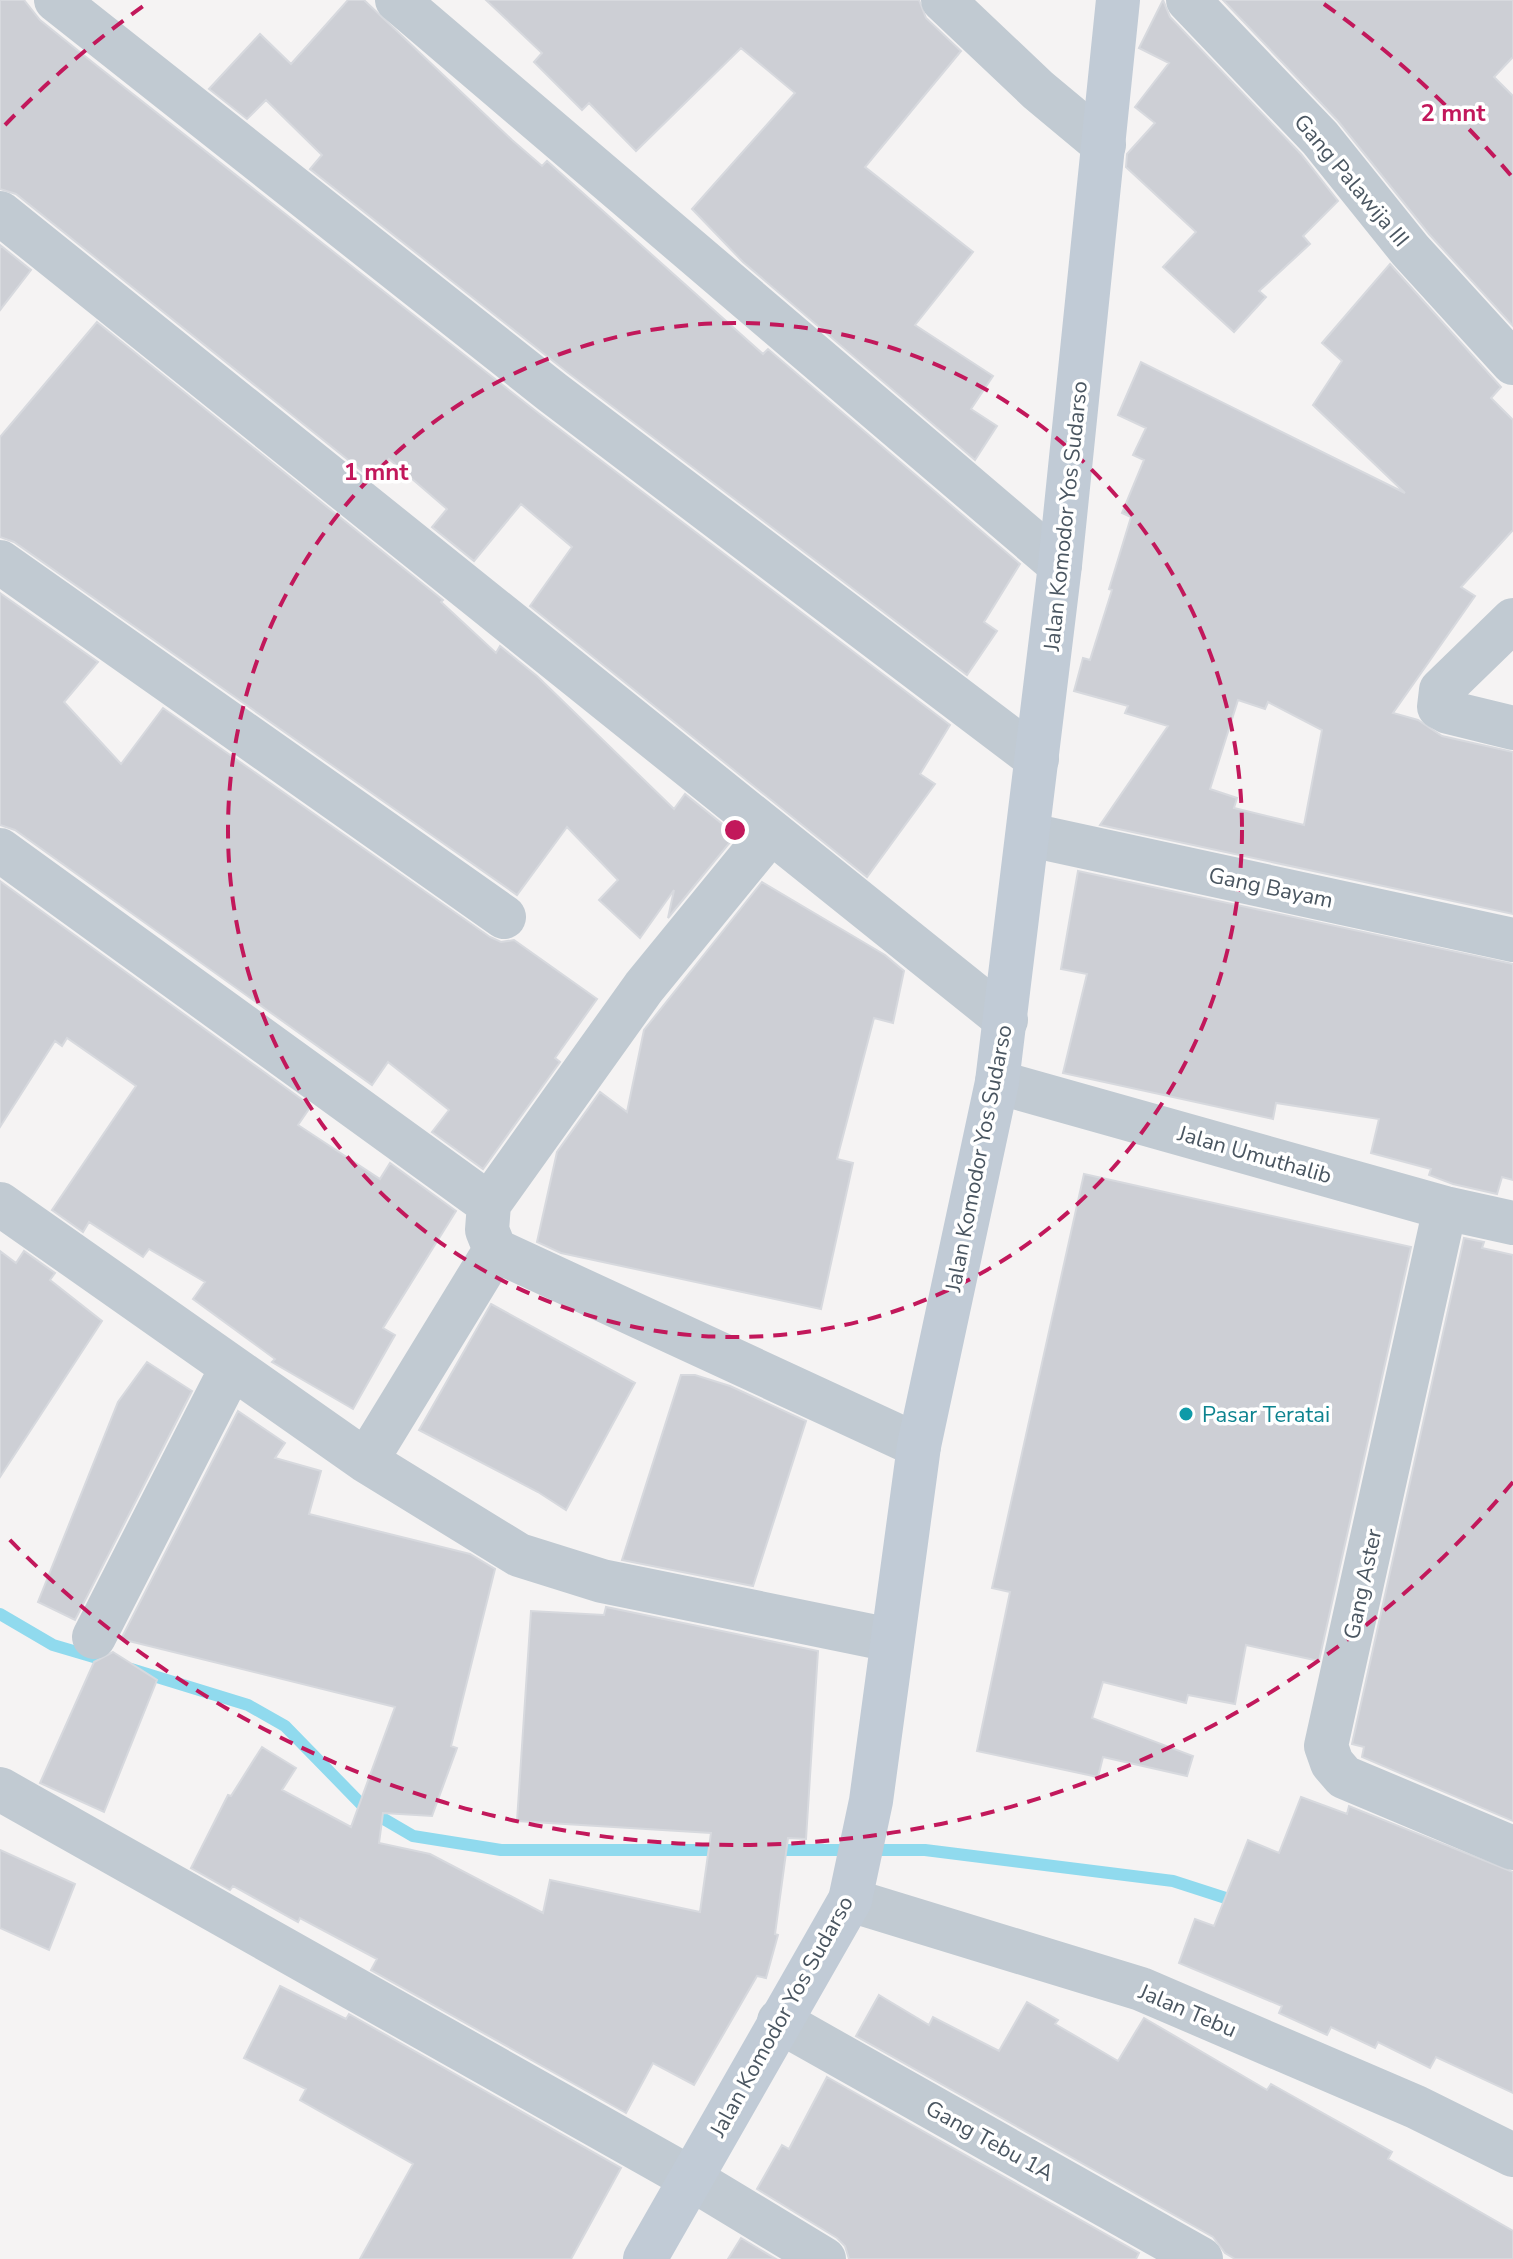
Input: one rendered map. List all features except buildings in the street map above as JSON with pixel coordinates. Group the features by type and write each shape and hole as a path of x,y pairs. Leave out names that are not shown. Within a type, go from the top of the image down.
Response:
{"street":[{"path":"56,0 552,392 1037,759"},
{"path":"397,0 1060,565"},
{"path":"943,0 1038,90 1104,145"},
{"name":"Jalan Komodor Yos Sudarso","path":"645,2259 852,1891 871,1801 919,1446 997,1082 1006,1020 1060,565 1118,0"},
{"name":"Gang Palawija III","path":"1188,0 1320,138 1410,250 1513,363"},
{"path":"0,213 1006,1020"},
{"path":"0,562 504,917"},
{"path":"1513,620 1441,690 1437,700 1439,707 1448,712 1513,728"},
{"path":"770,833 644,987 489,1204 487,1230 495,1250 919,1446"},
{"name":"Gang Bayam","path":"1030,835 1513,940"},
{"path":"0,850 489,1204"},
{"name":"Jalan Umuthalib","path":"997,1082 1445,1208 1513,1223"},
{"path":"0,1204 366,1461 519,1555 602,1581 891,1640"},
{"name":"Gang Aster","path":"1445,1208 1326,1746 1332,1763 1344,1777 1511,1836"},
{"path":"366,1461 495,1250"},
{"path":"94,1637 232,1367"},
{"path":"0,1789 690,2178 824,2259"},
{"name":"Jalan Tebu","path":"852,1891 1141,1989 1416,2107 1513,2155"},
{"name":"Gang Tebu 1A","path":"779,2021 1201,2259"}],"waterway":[{"path":"0,1614 53,1645 114,1663"},
{"path":"131,1669 248,1705 285,1726 365,1808 413,1836 501,1850 723,1850"},
{"path":"773,1850 851,1850"},
{"path":"869,1850 925,1850 1173,1881 1238,1902"}],"place":[{"name":"Pasar Teratai","path":"1186,1414"}]}
